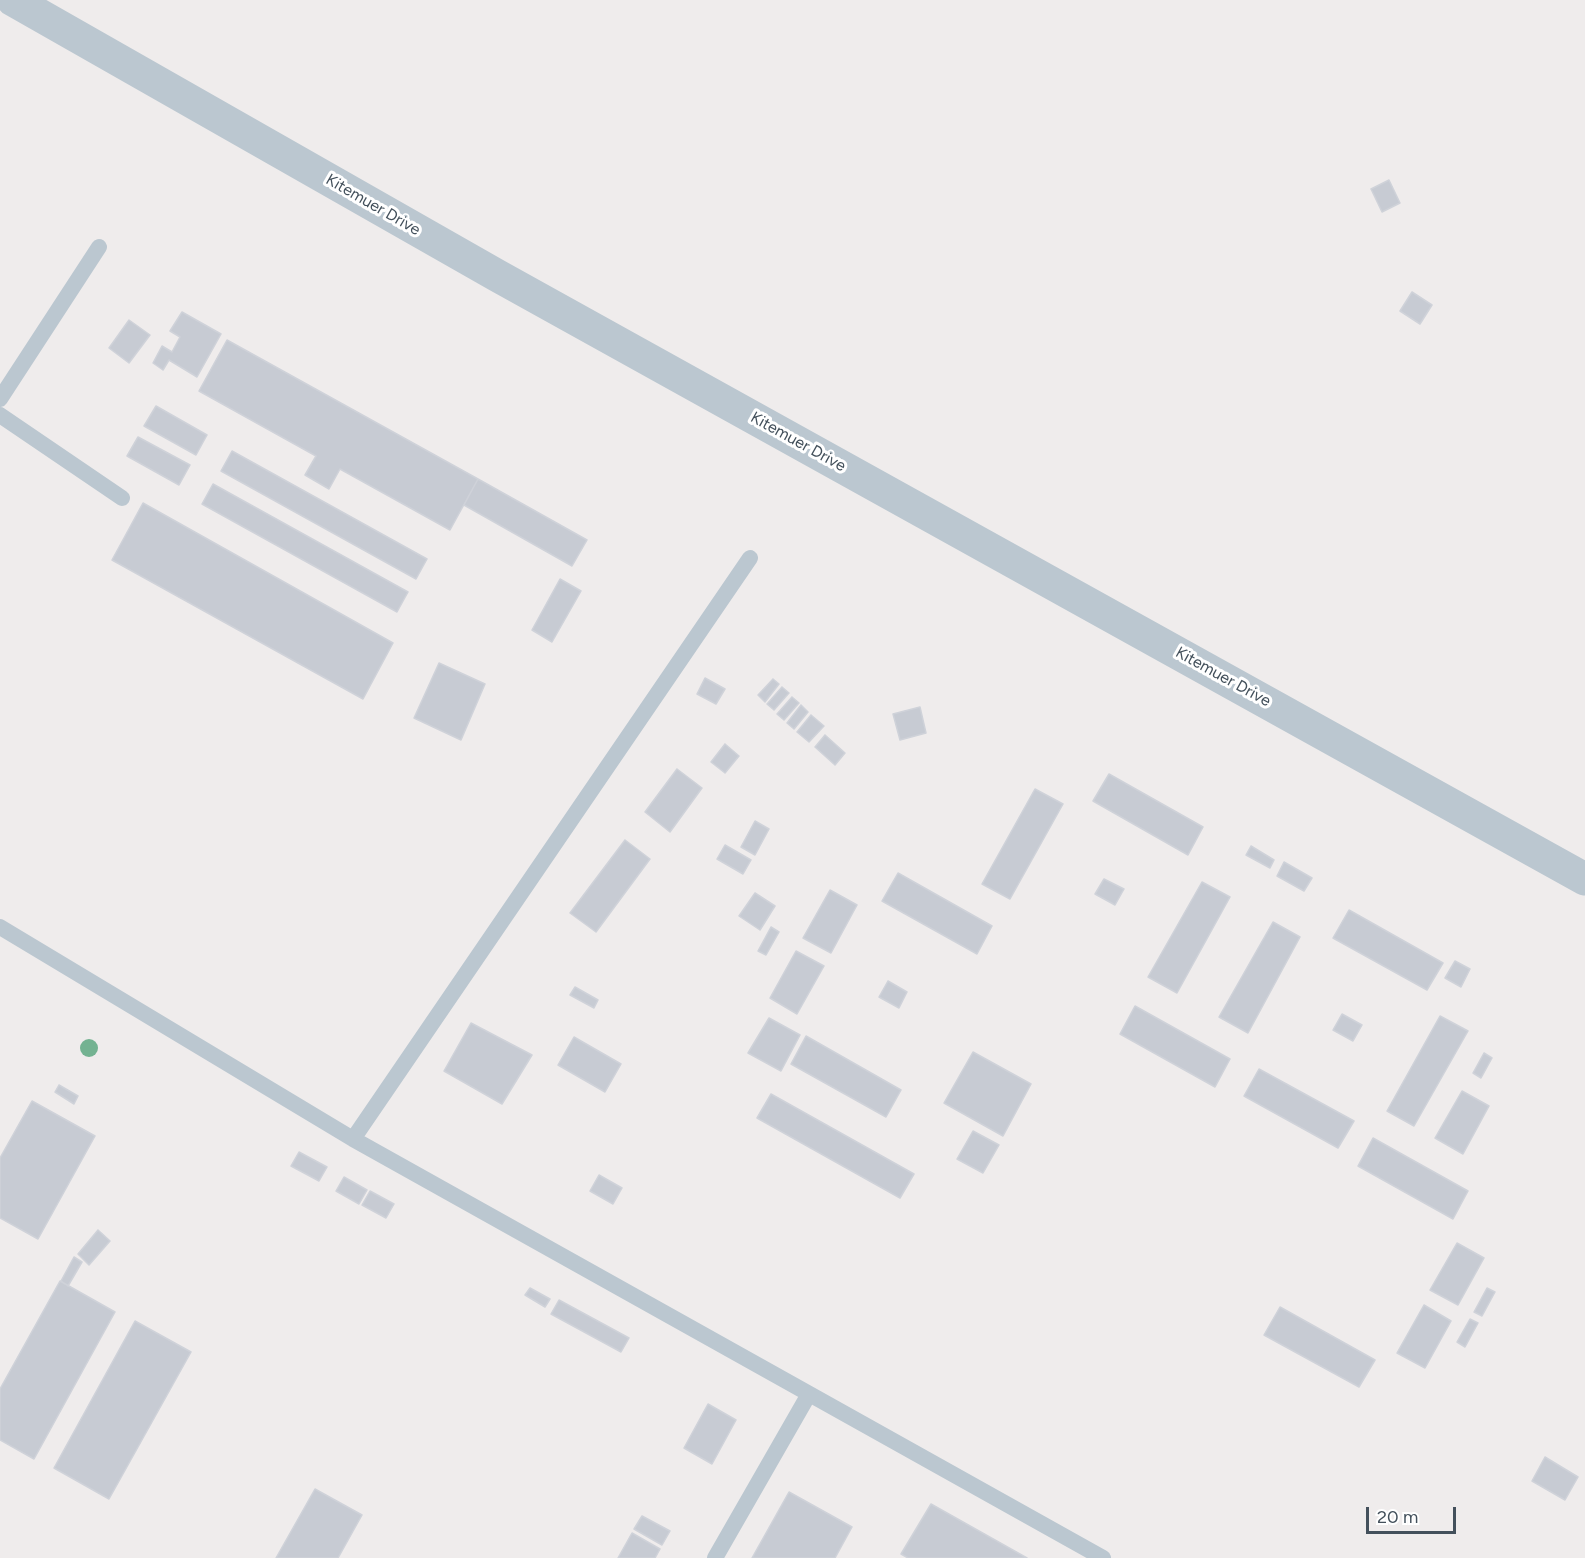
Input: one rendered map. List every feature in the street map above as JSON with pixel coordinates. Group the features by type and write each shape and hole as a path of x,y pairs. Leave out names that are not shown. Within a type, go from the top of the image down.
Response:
{"street":[{"name":"Kitemuer Drive","path":"13,0 508,282 1585,879"}],"lane":[{"path":"0,399 99,247"},
{"path":"0,415 122,498"},
{"path":"353,1138 750,558"},
{"path":"0,927 353,1138 1103,1558"},
{"path":"715,1558 809,1394"}],"building":[{"path":"1389,180 1400,203 1382,212 1371,189"},
{"path":"1412,292 1432,305 1420,324 1400,311"},
{"path":"182,312 221,334 197,377 169,360 163,370 153,363 162,346 172,352 180,337 170,331"},
{"path":"129,320 150,335 129,363 109,348"},
{"path":"227,340 478,479 450,530 340,469 329,489 305,475 316,456 199,391"},
{"path":"156,406 207,435 196,455 144,426"},
{"path":"138,437 190,465 179,485 127,456"},
{"path":"232,451 427,559 416,579 221,471"},
{"path":"478,479 587,540 572,566 464,505"},
{"path":"213,484 408,592 397,612 202,504"},
{"path":"143,503 393,643 363,699 112,560"},
{"path":"560,579 581,591 552,642 532,630"},
{"path":"439,663 485,684 461,740 414,718"},
{"path":"705,678 725,689 716,704 697,694"},
{"path":"773,679 779,684 765,702 758,695"},
{"path":"782,687 789,693 774,710 767,704"},
{"path":"792,697 799,703 784,720 777,714"},
{"path":"801,705 808,712 794,729 787,723"},
{"path":"920,707 926,733 900,740 893,714"},
{"path":"811,715 824,726 809,742 797,732"},
{"path":"825,735 845,753 835,765 815,747"},
{"path":"725,744 739,756 725,773 711,762"},
{"path":"677,769 702,788 670,832 645,812"},
{"path":"1109,774 1203,827 1188,855 1093,801"},
{"path":"1035,789 1063,804 1010,899 982,884"},
{"path":"755,821 769,829 755,855 741,847"},
{"path":"625,840 650,859 596,932 570,913"},
{"path":"725,845 751,860 743,874 717,859"},
{"path":"1251,846 1274,860 1270,868 1246,855"},
{"path":"1284,862 1312,878 1304,891 1277,876"},
{"path":"898,873 992,926 977,954 882,901"},
{"path":"1104,879 1124,889 1115,905 1095,894"},
{"path":"1202,882 1230,897 1177,993 1148,977"},
{"path":"830,890 857,905 831,953 803,938"},
{"path":"755,893 775,906 760,930 739,916"},
{"path":"1349,910 1443,963 1427,990 1333,938"},
{"path":"1273,922 1300,937 1248,1033 1219,1017"},
{"path":"771,927 779,932 766,955 758,951"},
{"path":"796,951 824,966 797,1014 770,998"},
{"path":"1455,961 1470,969 1461,987 1445,978"},
{"path":"888,981 907,992 899,1008 879,997"},
{"path":"575,987 598,1000 594,1008 570,995"},
{"path":"1135,1006 1230,1059 1215,1087 1120,1034"},
{"path":"1342,1014 1362,1025 1353,1041 1333,1030"},
{"path":"1440,1016 1468,1031 1414,1126 1387,1111"},
{"path":"769,1018 800,1035 781,1071 748,1053"},
{"path":"471,1023 532,1055 502,1104 444,1071"},
{"path":"806,1036 901,1090 886,1117 791,1064"},
{"path":"574,1037 621,1064 605,1092 558,1065"},
{"path":"973,1052 1031,1084 1003,1136 944,1103"},
{"path":"1484,1053 1492,1058 1481,1078 1473,1073"},
{"path":"1259,1069 1354,1121 1338,1148 1244,1096"},
{"path":"59,1085 78,1096 74,1104 55,1092"},
{"path":"1462,1091 1489,1106 1463,1154 1435,1138"},
{"path":"771,1094 914,1174 900,1198 757,1118"},
{"path":"32,1101 95,1136 38,1239 0,1218 0,1158"},
{"path":"973,1131 999,1145 983,1173 957,1159"},
{"path":"1373,1138 1468,1191 1453,1219 1358,1166"},
{"path":"299,1152 327,1167 319,1181 291,1166"},
{"path":"599,1175 622,1188 613,1204 590,1191"},
{"path":"344,1177 367,1190 359,1204 336,1191"},
{"path":"370,1191 394,1204 386,1218 362,1205"},
{"path":"98,1230 110,1241 89,1265 78,1254"},
{"path":"1457,1243 1484,1258 1458,1305 1430,1290"},
{"path":"74,1257 82,1262 68,1286 61,1281"},
{"path":"60,1281 115,1312 34,1459 0,1440 0,1389"},
{"path":"530,1288 550,1299 545,1307 525,1295"},
{"path":"1487,1288 1495,1292 1482,1316 1474,1312"},
{"path":"559,1300 629,1338 621,1352 551,1314"},
{"path":"1424,1305 1451,1321 1425,1368 1397,1353"},
{"path":"1280,1307 1375,1360 1359,1387 1264,1335"},
{"path":"1470,1319 1478,1323 1465,1347 1457,1342"},
{"path":"135,1321 191,1352 109,1499 54,1468"},
{"path":"708,1404 736,1420 712,1464 684,1448"},
{"path":"1545,1457 1578,1477 1565,1500 1532,1481"},
{"path":"315,1489 362,1515 338,1558 276,1558"},
{"path":"789,1492 852,1527 835,1558 752,1558"},
{"path":"931,1504 1027,1558 908,1558 901,1554"},
{"path":"642,1516 670,1531 662,1545 634,1529"},
{"path":"632,1533 660,1549 655,1558 618,1558"}]}
